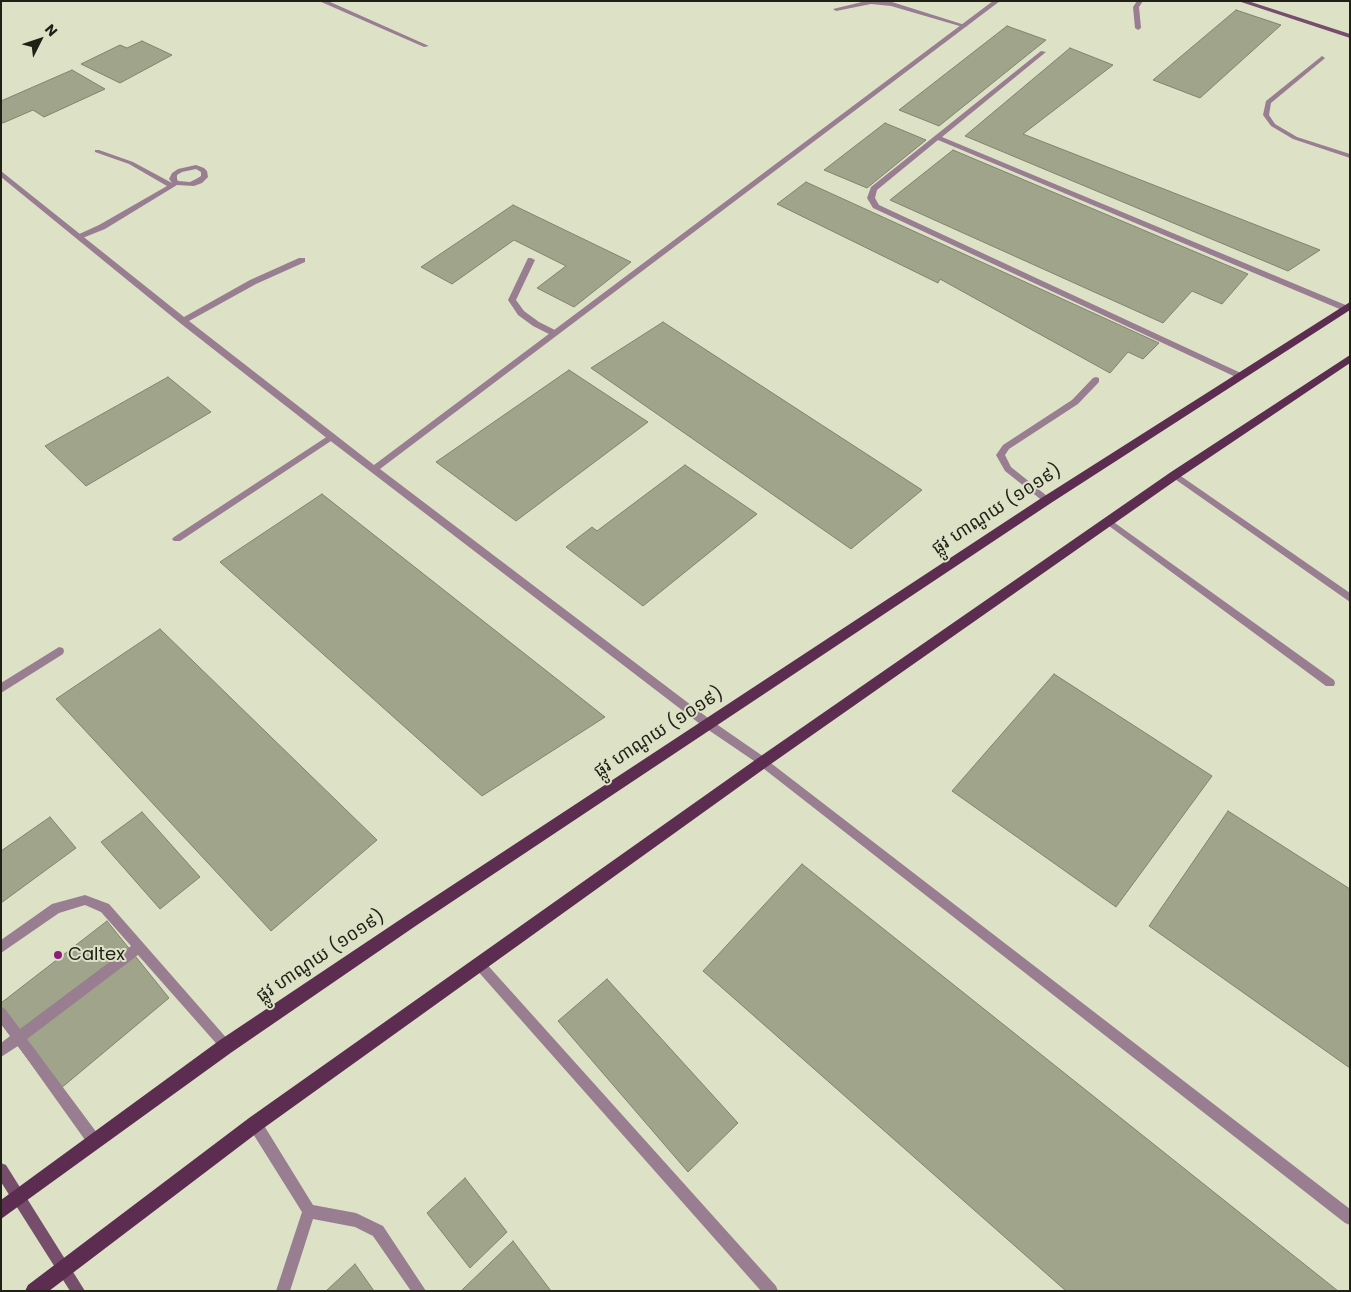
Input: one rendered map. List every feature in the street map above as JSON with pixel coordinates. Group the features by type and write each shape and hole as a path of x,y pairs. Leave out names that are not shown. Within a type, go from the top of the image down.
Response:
{"main road":[{"name":"ផ្លូវ ហាណូយ (១០១៩)","path":"1,1211 226,1046 412,920 1047,500 1347,306"},
{"path":"34,1291 255,1124 763,762 1108,521 1350,358"}],"street":[{"path":"322,1 426,46"},
{"path":"374,469 997,1"},
{"path":"1138,28 1136,6 1140,1"},
{"path":"1240,1 1350,36"},
{"path":"836,9 871,2 892,4 965,26"},
{"path":"1043,52 874,189 871,198 876,206 1240,376"},
{"path":"1322,58 1268,102 1266,115 1273,125 1295,138 1350,156"},
{"path":"938,138 1347,306"},
{"path":"80,237 102,227 173,184 131,163 97,151"},
{"path":"1,174 183,321 331,437 708,724 763,762 1350,1218"},
{"path":"183,321 253,282 302,260"},
{"path":"531,260 512,300 520,313 554,333"},
{"path":"1047,500 1008,469 1000,455 1006,447 1075,402 1096,380"},
{"path":"177,539 331,437"},
{"path":"1176,475 1350,598"},
{"path":"1108,521 1330,683"},
{"path":"1,689 59,651"},
{"path":"1,947 56,908 85,900 104,908 226,1046"},
{"path":"1,1051 139,947"},
{"path":"479,964 771,1291"},
{"path":"1,1013 95,1142"},
{"path":"255,1124 309,1211 356,1220 378,1231 419,1291"},
{"path":"1,1170 78,1291"},
{"path":"283,1291 309,1211"}],"building":[{"path":"1236,10 1281,25 1200,98 1153,80"},
{"path":"1007,26 1046,40 939,126 899,110"},
{"path":"142,41 172,55 120,83 81,64 120,45 127,48"},
{"path":"1070,48 1113,65 1023,134 1320,250 1288,271 965,136"},
{"path":"72,70 105,89 44,117 33,110 3,123 1,122 1,101"},
{"path":"885,123 926,140 867,188 824,170"},
{"path":"953,150 1248,274 1222,304 1192,291 1163,323 890,200"},
{"path":"806,182 1159,343 1143,359 1128,352 1110,373 940,279 938,283 777,204"},
{"path":"513,205 631,262 574,307 537,288 566,266 514,240 452,284 421,267"},
{"path":"663,322 922,490 851,549 591,368"},
{"path":"569,370 648,422 516,521 436,462"},
{"path":"168,377 211,412 86,486 45,446"},
{"path":"685,465 757,514 643,606 566,547 592,527 597,531"},
{"path":"322,494 605,717 482,796 220,562"},
{"path":"160,629 377,840 271,931 56,699"},
{"path":"1054,674 1212,776 1116,907 952,791"},
{"path":"1228,811 1350,889 1350,1068 1149,926"},
{"path":"142,812 200,877 160,909 101,842"},
{"path":"50,817 76,848 1,903 1,851"},
{"path":"802,864 1338,1291 1066,1291 703,971"},
{"path":"107,921 169,998 54,1094 1,1023 1,1003"},
{"path":"607,979 738,1123 688,1172 558,1021"},
{"path":"465,1178 507,1232 470,1268 427,1213"},
{"path":"513,1241 551,1291 462,1290"},
{"path":"355,1264 374,1291 326,1291"}],"place":[{"name":"Caltex","path":"58,955"}]}
